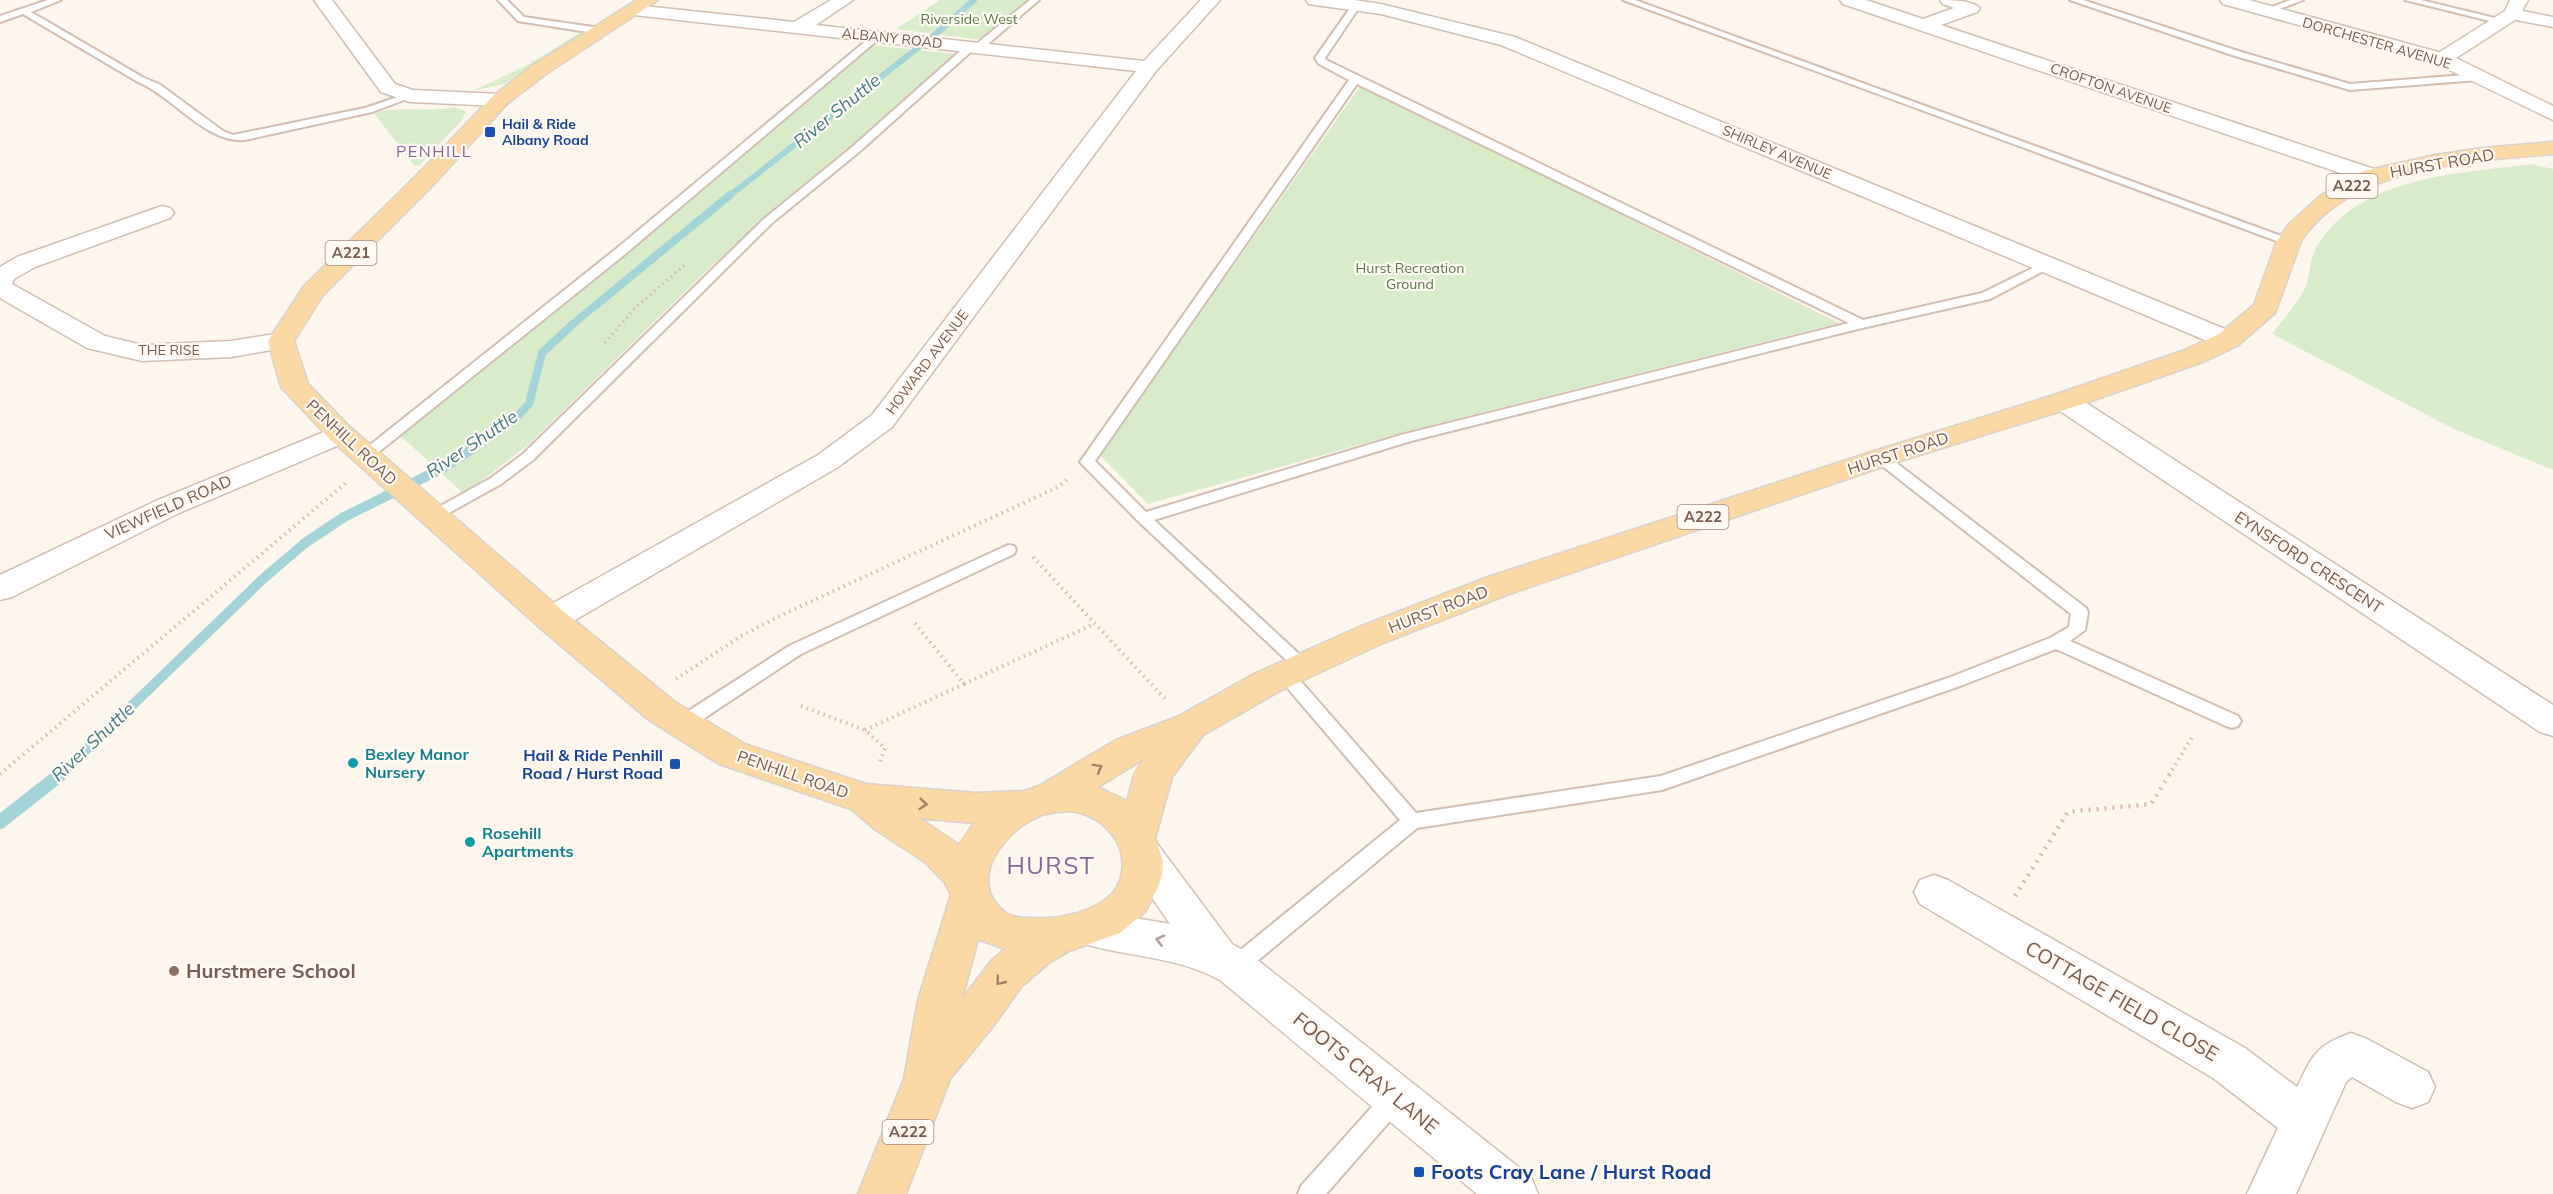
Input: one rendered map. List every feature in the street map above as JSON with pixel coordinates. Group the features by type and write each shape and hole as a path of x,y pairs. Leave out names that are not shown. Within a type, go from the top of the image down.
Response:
{"main road":[{"name":"A221","path":"281,341 313,291 427,178 500,100 539,70 642,5"},
{"name":"HURST ROAD","path":"882,1194 911,1125 930,1069 940,1000 958,934 976,846 994,826 1129,750 1190,726 1294,670 1371,635 1500,585 1881,458 2158,370 2228,340 2266,308 2289,241 2297,228 2327,202 2372,176 2435,162 2548,151"},
{"name":"PENHILL ROAD","path":"281,341 295,387 341,435 551,620 646,698 682,724 732,754 872,782 976,808 1038,802"},
{"name":"HURST ROAD","path":"930,1069 979,1011 1006,973 1035,948 1104,922 1125,905 1136,890 1143,874 1140,846 1154,773 1190,726"},
{"name":"PENHILL ROAD","path":"872,782 893,824 934,848 952,864 968,889"},
{"name":"HURST ROAD","path":"1038,802 1069,796 1090,799 1115,812 1140,846"},
{"name":"HURST ROAD","path":"968,889 984,920 1002,931 1031,936 1076,931"}],"street":[{"path":"323,0 388,88 410,96 500,100"},
{"path":"797,28 844,0"},
{"name":"HOWARD AVENUE","path":"551,620 828,461 882,421 1149,67 1211,0"},
{"name":"CROFTON AVENUE","path":"1849,0 2372,176"},
{"path":"1923,25 1971,8 1948,0"},
{"name":"DORCHESTER AVENUE","path":"2229,0 2442,59 2553,114"},
{"name":"SHIRLEY AVENUE","path":"1324,1 1439,22 1519,45 2228,340"},
{"name":"ALBANY ROAD","path":"642,5 797,28 1149,67"},
{"path":"2442,59 2511,11 2553,22"},
{"name":"THE RISE","path":"162,213 26,262 3,275 0,285 96,342 142,352 231,349 281,341"},
{"name":"EYNSFORD CRESCENT","path":"2064,401 2553,723"},
{"name":"VIEWFIELD ROAD","path":"0,589 137,520 212,486 341,435"},
{"name":"FOOTS CRAY LANE","path":"1140,846 1226,961 1514,1194"},
{"name":"COTTAGE FIELD CLOSE","path":"1934,892 2229,1064 2305,1121"},
{"name":"FOOTS CRAY LANE","path":"1076,931 1154,938 1226,961"},
{"path":"2271,1194 2330,1067 2351,1053 2412,1087"}],"lane":[{"path":"0,19 57,0"},
{"path":"502,0 521,18 600,31"},
{"path":"423,508 496,481 528,457 768,221 974,48 1035,0"},
{"path":"1627,0 2289,241"},
{"path":"2074,0 2235,53 2350,87 2478,77"},
{"path":"2266,11 2299,0"},
{"path":"2409,0 2511,11"},
{"path":"1356,6 1320,58 1322,62 1861,324"},
{"path":"25,12 141,80 156,86 219,133 232,138 368,110 410,96"},
{"path":"365,456 629,245 876,37"},
{"path":"1355,80 1087,462 1294,670 1412,821"},
{"path":"1143,518 1406,438 1861,324 1986,296 2047,266"},
{"path":"1226,961 1412,821 1662,783 1954,682 2056,642 2077,630 2080,612 1881,458"},
{"path":"682,724 795,650 1008,550"},
{"path":"2056,642 2232,721"},
{"path":"1310,1194 1395,1097"}],"path":[{"path":"0,774 303,518 345,486 365,456"},
{"path":"646,698 741,636 1058,487 1087,462"},
{"path":"1028,552 1190,726"},
{"path":"897,601 964,684"},
{"path":"865,730 1094,623"},
{"path":"801,706 865,730 885,748 872,782"},
{"path":"1995,927 2068,812 2151,804 2208,711"}],"green space":[{"name":"Riverside West","path":"940,0 1027,0 981,40 896,29"},
{"path":"578,34 583,35 504,84 473,91 529,64"},
{"path":"870,45 956,54 704,273 529,444 483,480 462,492 405,440 396,435"},
{"name":"Hurst Recreation Ground","path":"1361,85 1839,323 1401,433 1148,504 1100,455"},
{"path":"454,107 466,111 463,119 419,166 413,164 374,113 393,110"},
{"path":"2532,164 2553,169 2553,470 2454,429 2272,334 2304,290 2317,246 2336,223 2359,205 2385,191 2413,182 2473,171"}],"waterway":[{"name":"River Shuttle","path":"728,197 938,32 974,0"},
{"name":"River Shuttle","path":"471,449 512,422 529,404 542,353 574,323 730,195"},
{"name":"River Shuttle","path":"60,775 264,578 305,543 344,517 443,468 473,448"},
{"name":"River Shuttle","path":"0,822 61,774"}],"place":[{"name":"Hail & Ride Albany Road","path":"490,132"},
{"name":"Bexley Manor Nursery","path":"353,763"},
{"name":"Hail & Ride Penhill Road / Hurst Road","path":"675,764"},
{"name":"Rosehill Apartments","path":"470,842"},
{"name":"Hurstmere School","path":"174,971"},
{"name":"Foots Cray Lane / Hurst Road","path":"1419,1172"}],"district":[{"name":"PENHILL","path":"434,151"},
{"name":"HURST","path":"1051,866"}]}
